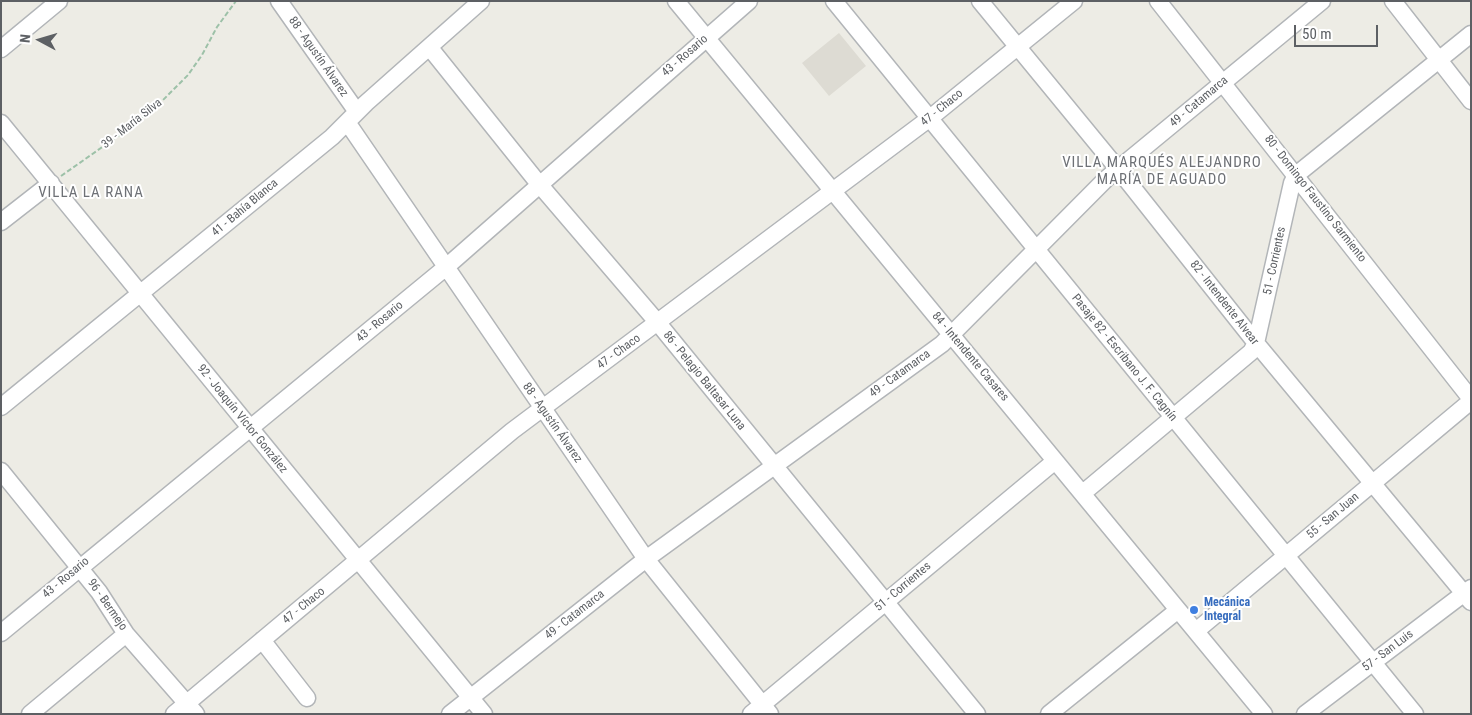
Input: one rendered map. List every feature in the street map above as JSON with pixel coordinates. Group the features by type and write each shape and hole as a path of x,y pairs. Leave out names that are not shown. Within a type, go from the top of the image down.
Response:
{"street":[{"path":"1,48 59,1"},
{"name":"88 - Agustín Álvarez","path":"279,1 445,268 646,559 761,711"},
{"name":"84 - Intendente Casares","path":"676,1 1264,714"},
{"name":"43 - Rosario","path":"1,633 445,268 705,38 750,1"},
{"name":"Pasaje 82 - Escribano J. F. Cagnín","path":"834,1 1415,714"},
{"name":"82 - Intendente Alvear","path":"980,1 1372,484 1468,594"},
{"name":"47 - Chaco","path":"174,714 191,708 262,640 542,408 930,118 1074,1"},
{"name":"80 - Domingo Faustino Sarmiento","path":"1158,1 1471,400"},
{"name":"49 - Catamarca","path":"450,714 646,559 951,335 1118,169 1322,1"},
{"path":"1393,1 1471,100"},
{"name":"41 - Bahía Blanca","path":"1,407 141,294 352,117 430,48 477,2"},
{"path":"1296,175 1471,34"},
{"name":"86 - Pelagio Baltasar Luna","path":"430,48 539,184 658,323 772,466 977,714"},
{"name":"92 - Joaquín Víctor González","path":"1,123 484,714"},
{"name":"51 - Corrientes","path":"1082,493 1251,352 1256,343 1292,183 1296,175"},
{"path":"1,222 51,183"},
{"name":"55 - San Juan","path":"1196,631 1471,400"},
{"name":"51 - Corrientes","path":"761,711 886,602 1055,461"},
{"name":"96 - Bermejo","path":"1,472 99,592 126,634 191,708"},
{"name":"57 - San Luis","path":"1305,714 1373,661 1468,594"},
{"path":"1049,714 1178,610"},
{"path":"30,714 126,634"},
{"path":"262,640 307,698"}],"path":[{"name":"39 - María Silva","path":"51,183 128,129 171,92 188,75 202,55 217,27 236,1"}],"shaded area":[{"path":"839,33 866,66 829,96 802,63"}],"place":[{"name":"Mecánica Integral","path":"1194,610"}],"district":[{"name":"VILLA MARQUÉS ALEJANDRO MARÍA DE AGUADO","path":"1162,172"},
{"name":"VILLA LA RANA","path":"91,193"}]}
